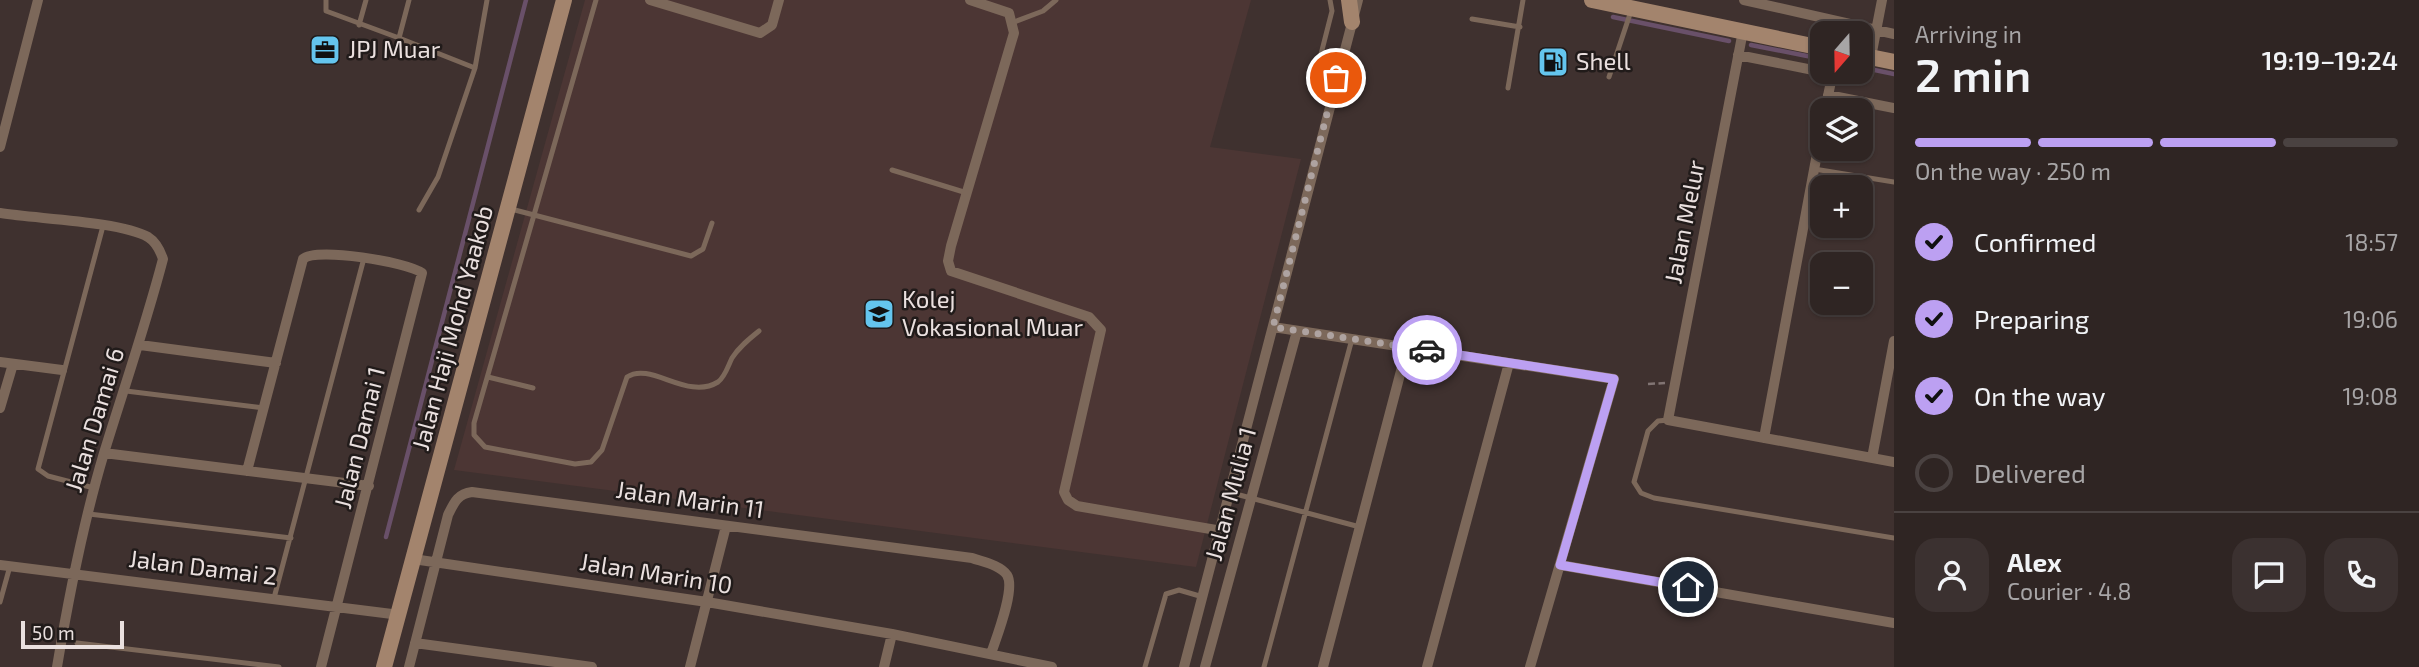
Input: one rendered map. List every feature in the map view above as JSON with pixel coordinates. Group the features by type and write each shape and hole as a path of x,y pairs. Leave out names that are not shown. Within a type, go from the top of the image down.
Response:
{"street":[{"path":"0,147 38,0"},
{"name":"Jalan Haji Mohd Yaakob","path":"384,667 564,0"},
{"path":"650,0 760,33 772,24 779,0"},
{"path":"970,0 1009,13 1014,22 1014,33 951,246 948,261 951,271 1089,317 1101,330 1064,492 1068,500 1077,506 1222,531"},
{"path":"1592,0 1810,45"},
{"path":"1744,0 1894,34"},
{"path":"1873,38 1882,0"},
{"path":"1184,667 1222,531 1356,1"},
{"name":"Jalan Melur","path":"1668,420 1742,31"},
{"path":"1738,55 1810,69"},
{"path":"1873,58 1894,62"},
{"path":"1827,98 1830,84"},
{"path":"1828,95 1894,108"},
{"path":"1764,438 1816,161"},
{"name":"Jalan Damai 6","path":"0,213 103,226 147,236 159,247 163,259 140,345 104,453 88,514 73,573 57,667"},
{"path":"247,471 303,259 316,254 364,258"},
{"name":"Jalan Damai 1","path":"321,667 422,280 422,273 417,269 364,258"},
{"path":"1273,327 1614,379 1531,667"},
{"name":"Jalan Mulia 1","path":"1205,667 1297,331"},
{"path":"1872,458 1894,341"},
{"path":"140,345 276,363"},
{"path":"1323,667 1407,348"},
{"path":"0,362 62,370"},
{"path":"1427,667 1509,363"},
{"path":"0,408 13,365"},
{"path":"1668,420 1894,462"},
{"path":"104,453 369,486"},
{"name":"Jalan Marin 11","path":"409,667 448,515 456,499 463,493 472,492 972,558 992,564 1007,575 1010,589 991,654"},
{"path":"690,667 726,526"},
{"name":"Jalan Marin 10","path":"413,559 706,602 892,634 1052,667"},
{"path":"1560,565 1894,623"},
{"name":"Jalan Damai 2","path":"5,566 400,615"},
{"path":"884,667 892,634"},
{"path":"415,643 591,667"},
{"path":"494,667 496,654"}],"lane":[{"path":"326,0 326,11 475,68"},
{"path":"359,25 366,0"},
{"path":"399,38 409,0"},
{"path":"419,210 438,177 475,68 487,0"},
{"path":"596,0 474,423 478,441 485,447 584,464 598,457 602,450 627,377 634,373 643,374 692,388 703,387 719,381 745,342 759,331"},
{"path":"1014,22 1043,11 1056,0"},
{"path":"1330,0 1332,11 1320,58 1341,63"},
{"path":"1508,88 1523,0"},
{"path":"1609,77 1632,8"},
{"path":"1472,19 1520,27"},
{"path":"1814,169 1894,182"},
{"path":"892,170 967,193"},
{"path":"509,208 691,256 702,248 712,223"},
{"path":"95,488 48,476 38,469 62,370 103,226"},
{"path":"275,598 364,258"},
{"path":"1264,667 1352,339"},
{"path":"488,376 533,388"},
{"path":"126,391 264,408"},
{"path":"1668,420 1658,421 1648,431 1634,482 1641,492 1654,498 1894,538"},
{"path":"1232,492 1360,527"},
{"path":"88,514 291,538"},
{"path":"0,602 5,566"},
{"path":"1145,667 1166,594 1179,590 1203,597"},
{"path":"78,643 279,667"}],"path":[{"path":"1648,384 1675,384"}],"shaded area":[{"name":"Kolej Vokasional Muar","path":"585,0 1251,0 1210,147 1301,159 1196,567 454,470"}],"waterway":[{"path":"386,537 526,0"},
{"path":"1613,17 1729,41"},
{"path":"1751,45 1810,57"},
{"path":"1873,70 1894,74"}],"way so far":[{"path":"1336,78 1273,327 1427,350"}],"place":[{"name":"JPJ Muar","path":"325,50"},
{"name":"Shell","path":"1553,62"},
{"name":"Kolej Vokasional Muar","path":"879,314"}],"route":[{"path":"1427,350 1614,379 1560,565 1688,587"}]}
